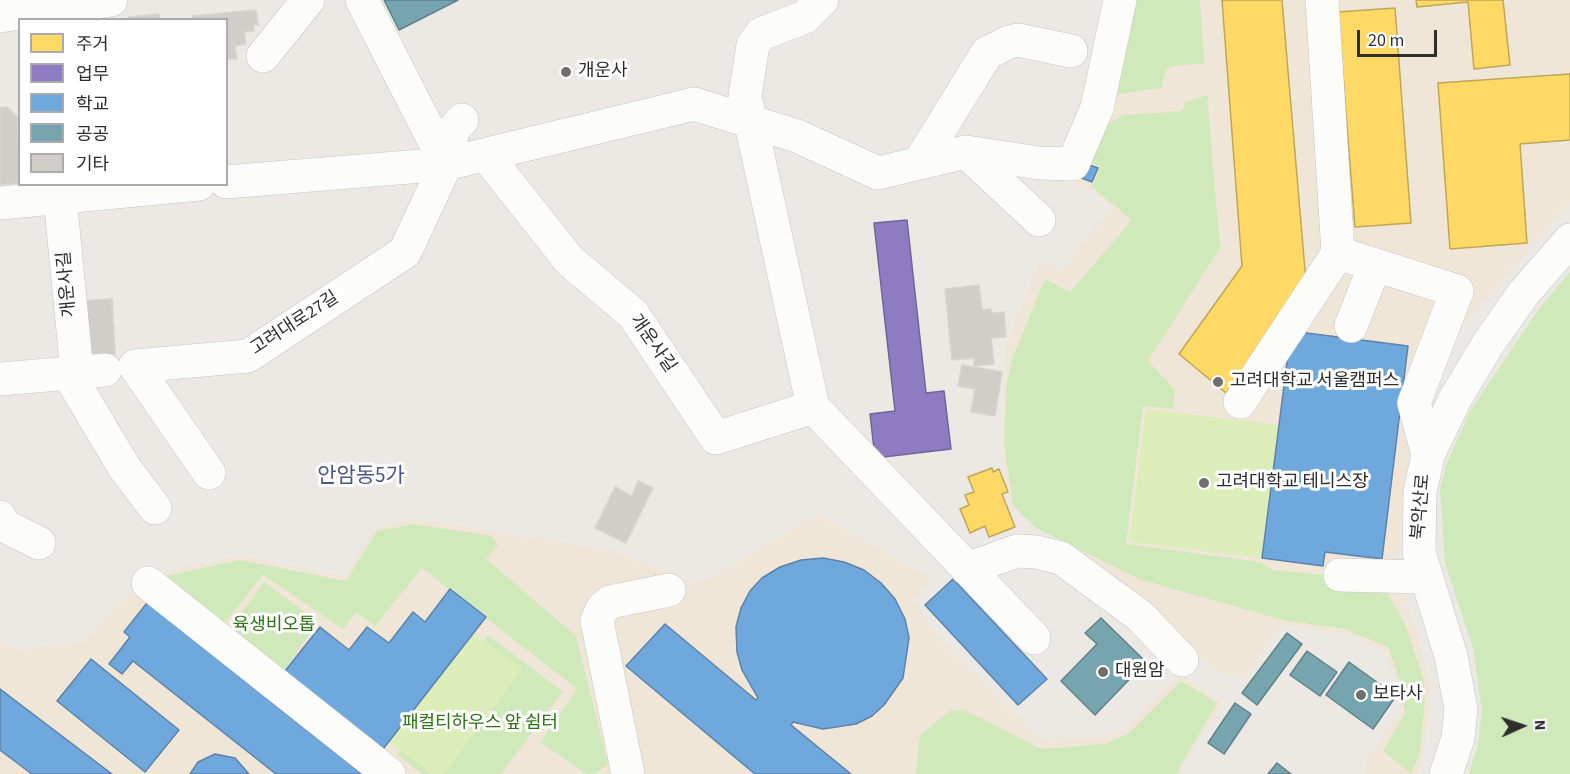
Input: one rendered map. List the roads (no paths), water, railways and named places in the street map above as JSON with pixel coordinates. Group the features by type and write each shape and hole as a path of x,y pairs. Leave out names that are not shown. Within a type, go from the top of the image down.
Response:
{"street":[{"path":"263,56 308,0"},
{"path":"362,0 446,164"},
{"path":"822,0 805,16 761,34 753,45 745,96 748,121 813,407 1034,638"},
{"path":"228,182 446,164 694,104 797,136 878,173 966,152 1039,163 1073,164 1097,108 1119,0"},
{"path":"1240,402 1338,253 1322,0"},
{"path":"0,16 104,7"},
{"path":"919,163 987,53 998,49 1070,58"},
{"path":"446,164 453,130 462,120"},
{"path":"966,152 1039,220"},
{"name":"개운사길","path":"486,155 570,261 633,314 716,438 813,407"},
{"name":"고려대로27길","path":"209,473 135,366 248,356 405,252 446,164"},
{"path":"0,203 114,188 156,186"},
{"name":"개운사길","path":"60,196 83,372"},
{"name":"북악산로","path":"1446,774 1458,738 1461,709 1451,656 1425,577 1417,528 1420,492 1428,455 1455,399 1488,344 1523,294 1570,240"},
{"path":"1338,253 1467,289 1414,402 1428,455"},
{"path":"1351,326 1375,265"},
{"path":"0,379 83,372 124,467 155,508"},
{"path":"0,517 3,525 39,543"},
{"path":"967,569 1017,551 1061,558 1140,616 1182,660"},
{"path":"1340,575 1425,577"},
{"path":"148,583 390,774"},
{"path":"628,774 597,621 602,609 610,602 669,590"}],"place":[{"name":"개운사","path":"566,72"},
{"name":"고려대학교 서울캠퍼스","path":"1218,382"},
{"name":"고려대학교 테니스장","path":"1204,483"},
{"name":"대원암","path":"1103,672"},
{"name":"보타사","path":"1361,695"}],"district":[{"name":"안암동5가","path":"361,477"}],"park label":[{"name":"육생비오톱","path":"274,626"},
{"name":"패컬티하우스 앞 쉼터","path":"480,724"}]}
